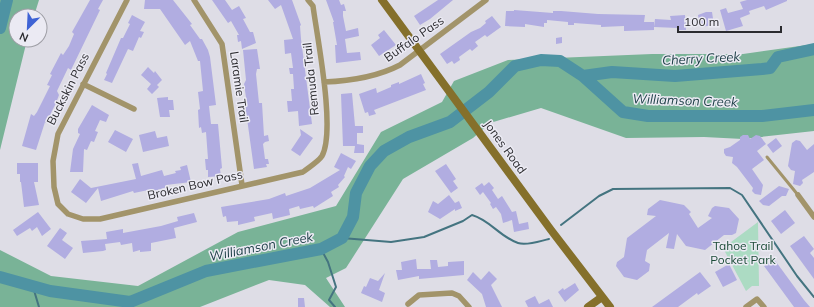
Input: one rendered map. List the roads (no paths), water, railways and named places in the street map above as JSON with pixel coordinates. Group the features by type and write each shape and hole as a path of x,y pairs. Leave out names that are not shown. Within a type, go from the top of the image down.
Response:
{"street":[{"name":"Buckskin Pass","path":"68,214 58,204 54,187 53,160 58,134 128,0"},
{"name":"Laramie Trail","path":"194,0 222,44 242,185"},
{"name":"Remuda Trail","path":"308,0 312,6 324,82 327,129 326,142 321,156"},
{"name":"Jones Road","path":"382,0 610,307"},
{"name":"Buffalo Pass","path":"324,82 347,80 390,70 486,0"},
{"path":"83,84 134,109"},
{"name":"Broken Bow Pass","path":"68,214 83,219 100,219 303,172 321,156"},
{"path":"798,195 814,217"},
{"path":"408,304 419,295 452,293 459,296 469,307"},
{"path":"588,307 602,296"},
{"path":"746,307 757,298 764,307"}],"lane":[{"path":"767,157 798,195"}],"waterway":[{"name":"Williamson Creek","path":"0,28 7,0"},
{"name":"Cherry Creek","path":"583,76 612,72 675,76 762,69 770,68 778,57 814,49"},
{"name":"Williamson Creek","path":"0,277 50,291 130,302 206,271 321,249 342,238 353,217 356,193 370,166 384,151 409,137 450,122 489,92 515,66 541,60 560,61 583,76 623,112 648,116 762,116 814,110"},
{"path":"561,225 599,196 613,189 730,188 742,195 797,276 814,297"},
{"path":"342,238 391,242 424,237 463,221 472,215 478,217 506,237 518,243 529,244 549,239"},
{"path":"321,249 328,262 336,287 329,300 335,307"},
{"path":"33,287 39,307"}],"park label":[{"name":"Tahoe Trail Pocket Park","path":"743,253"}]}
